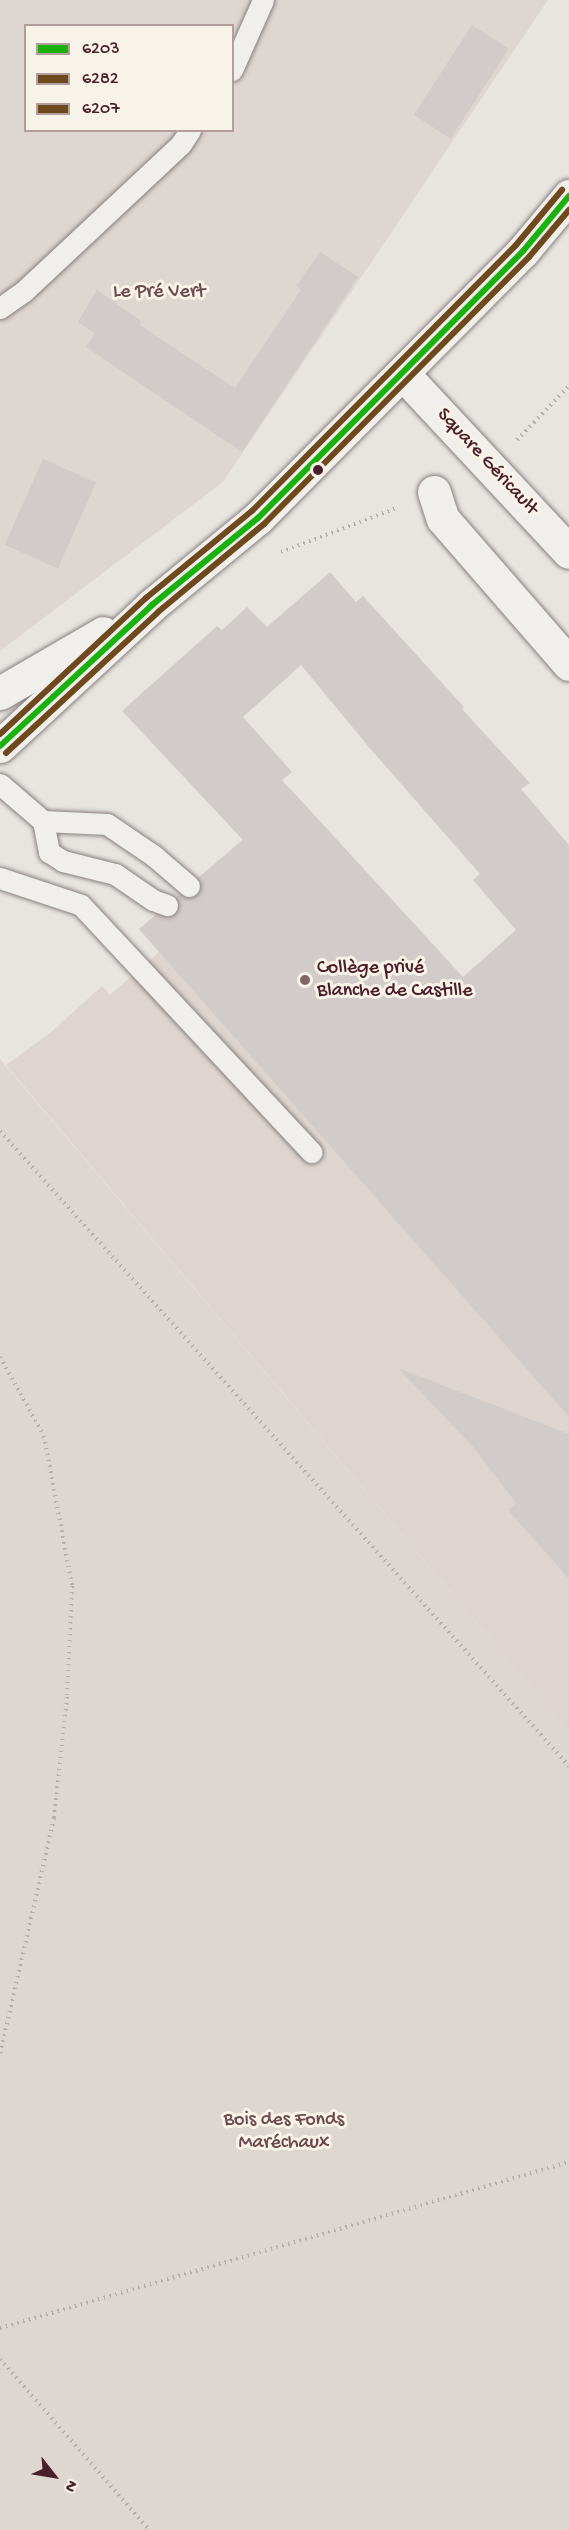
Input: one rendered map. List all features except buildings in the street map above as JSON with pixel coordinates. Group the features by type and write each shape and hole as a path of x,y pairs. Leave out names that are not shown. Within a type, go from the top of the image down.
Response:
{"street":[{"path":"0,746 152,605 258,518 523,251 569,196"},
{"name":"Square Géricault","path":"403,374 569,552"},
{"path":"434,492 443,519 569,664"},
{"path":"0,693 152,605"}],"lane":[{"path":"234,66 263,0"},
{"path":"0,308 23,292 181,144 189,132"},
{"path":"0,784 42,821 48,852 63,861 115,874 153,900 167,905"},
{"path":"42,821 107,824 154,856 189,886"},
{"path":"0,878 81,905 311,1152"}],"path":[{"path":"492,467 569,386"},
{"path":"274,555 434,492"},
{"path":"0,1131 569,1766"},
{"path":"0,1357 44,1436 72,1586 67,1698 54,1818 0,2054"},
{"path":"0,2328 569,2162"},
{"path":"0,2360 149,2530"}],"shaded area":[{"path":"295,794 462,977 476,966 569,946 569,1732 6,1065 50,1033 102,986 110,995 159,952 139,929"}],"green space":[{"name":"Le Pré Vert","path":"0,0 548,0 223,482 0,651"},
{"name":"Bois des Fonds Maréchaux","path":"0,1059 569,1732 569,2530 0,2530"}],"transit line":[{"name":"6207","path":"0,734 146,598 252,511 516,245 562,190"},
{"name":"6203","path":"0,746 152,605 258,518 523,251 569,196"},
{"name":"6282","path":"6,753 158,612 264,524 529,257 569,210"}],"place":[{"name":"Collège privé Blanche de Castille","path":"305,980"}]}
